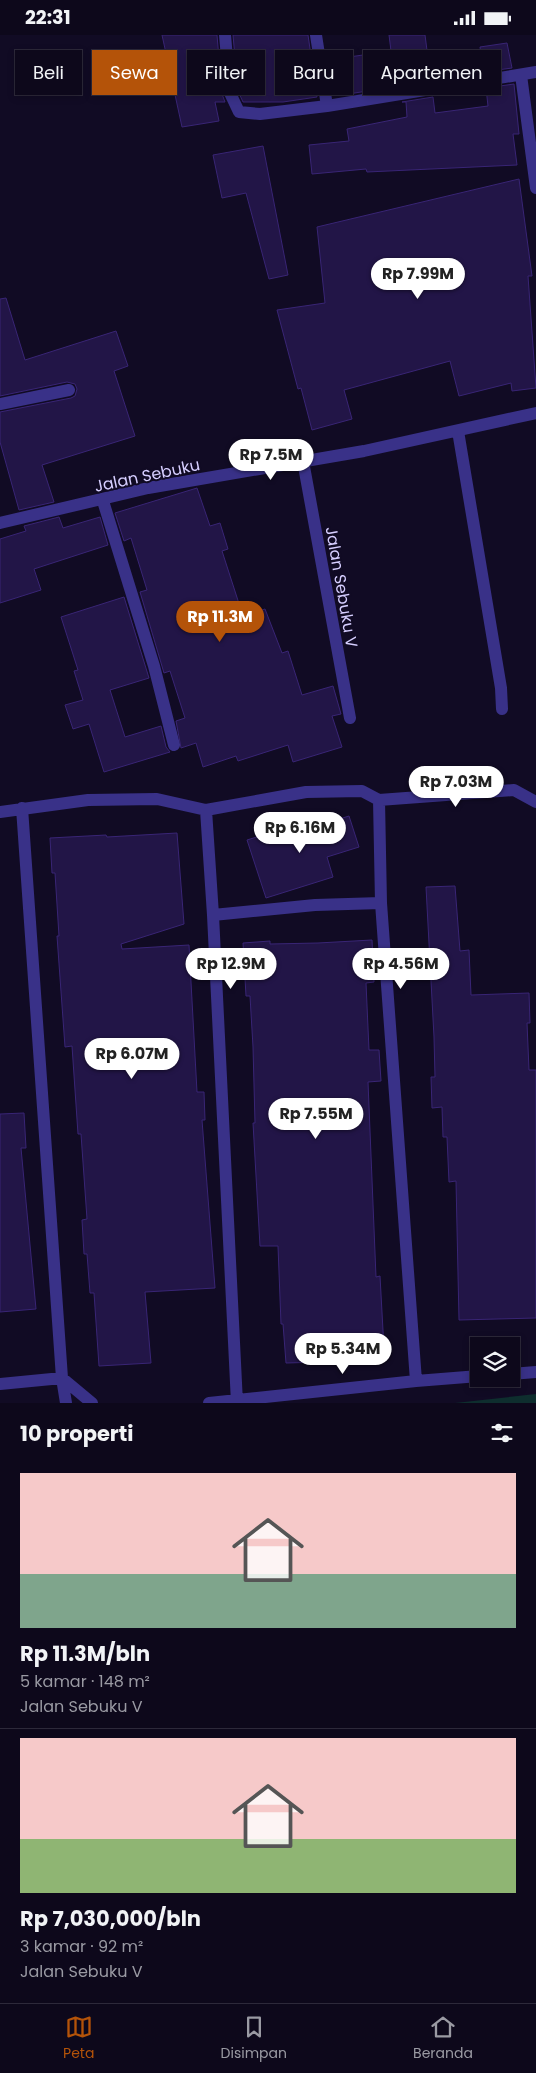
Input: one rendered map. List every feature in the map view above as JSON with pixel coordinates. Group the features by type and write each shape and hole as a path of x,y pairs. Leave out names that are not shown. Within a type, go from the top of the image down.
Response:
{"street":[{"path":"225,35 230,93 239,112 260,114 327,105 536,72"},
{"path":"316,35 327,105"},
{"path":"521,75 536,188"},
{"path":"0,404 69,390"},
{"name":"Jalan Sebuku","path":"0,523 103,501 148,489 458,431 536,413"},
{"path":"458,431 501,688 502,709"},
{"name":"Jalan Sebuku V","path":"303,461 350,718"},
{"path":"103,501 154,666 174,745"},
{"path":"0,812 88,800 157,799 206,809 306,792 362,791 379,800 514,790 536,802"},
{"path":"379,800 381,903 416,1381"},
{"path":"22,808 62,1378 66,1403"},
{"path":"206,809 237,1402"},
{"path":"213,915 315,905 381,903"},
{"path":"520,1373 536,1372"},
{"path":"209,1403 237,1402 416,1381 470,1377"},
{"path":"0,1384 62,1378 92,1403"}],"green space":[{"path":"536,1394 536,1403 455,1403"}],"building":[{"path":"162,35 217,35 218,50 187,50 187,95 222,95 225,102 215,102 219,121 182,127 175,95 177,95 177,50 165,50"},
{"path":"233,35 308,35 310,50 275,50 275,95 317,95 317,97 283,102 243,102 240,95 265,95 265,50 234,50"},
{"path":"389,35 425,35 427,50 391,50"},
{"path":"507,43 512,68 501,70 501,50 480,50 480,47"},
{"path":"363,55 363,92 353,93 353,56"},
{"path":"514,84 519,134 513,134 517,165 367,172 366,169 312,174 309,145 349,141 347,129 407,117 406,102 402,102 433,97 435,113 488,106 487,95 501,95 501,86"},
{"path":"263,146 288,275 269,279 246,193 222,198 213,155"},
{"path":"519,179 532,276 528,276 536,388 512,391 511,383 459,396 450,361 344,390 352,419 312,430 301,388 298,389 277,310 325,303 317,227"},
{"path":"6,298 25,360 116,331 128,366 114,371 135,436 42,465 54,502 19,510 0,442 0,412 71,398 75,396 77,389 75,384 67,382 0,396 0,299"},
{"path":"197,488 210,526 220,523 228,549 222,551 243,616 265,609 282,653 288,651 302,695 333,686 341,714 332,716 342,747 293,762 288,745 238,761 236,756 203,767 196,743 181,748 176,721 185,718 170,671 164,673 140,592 147,590 131,538 124,541 115,513"},
{"path":"59,517 63,528 100,517 108,545 34,569 41,590 0,603 0,539 26,531 24,526"},
{"path":"124,597 149,678 110,690 125,737 161,726 166,747 170,752 104,772 89,724 73,729 65,705 83,700 74,671 78,670 61,617"},
{"path":"349,816 359,847 327,857 333,877 266,898 247,840 315,819 317,826"},
{"path":"177,833 184,924 121,944 122,949 189,945 197,1092 204,1092 205,1120 202,1120 215,1288 145,1292 151,1363 99,1366 94,1293 90,1293 87,1254 84,1254 82,1220 87,1219 81,1134 78,1134 72,1046 65,1047 57,936 59,936 55,873 52,873 50,838"},
{"path":"455,886 460,951 469,950 471,995 529,993 530,1023 527,1023 529,1070 536,1070 536,1318 459,1320 456,1181 449,1182 447,1137 443,1137 442,1107 432,1108 431,1077 435,1077 434,1037 426,887"},
{"path":"372,940 374,982 366,983 369,1050 379,1050 381,1081 368,1082 376,1277 380,1276 384,1349 321,1352 322,1362 286,1363 283,1324 281,1324 278,1246 260,1246 253,1123 255,1123 253,1047 250,996 246,996 243,943 270,941 270,944 318,943"},
{"path":"24,1113 26,1148 21,1148 36,1309 0,1312 0,1114"}]}
